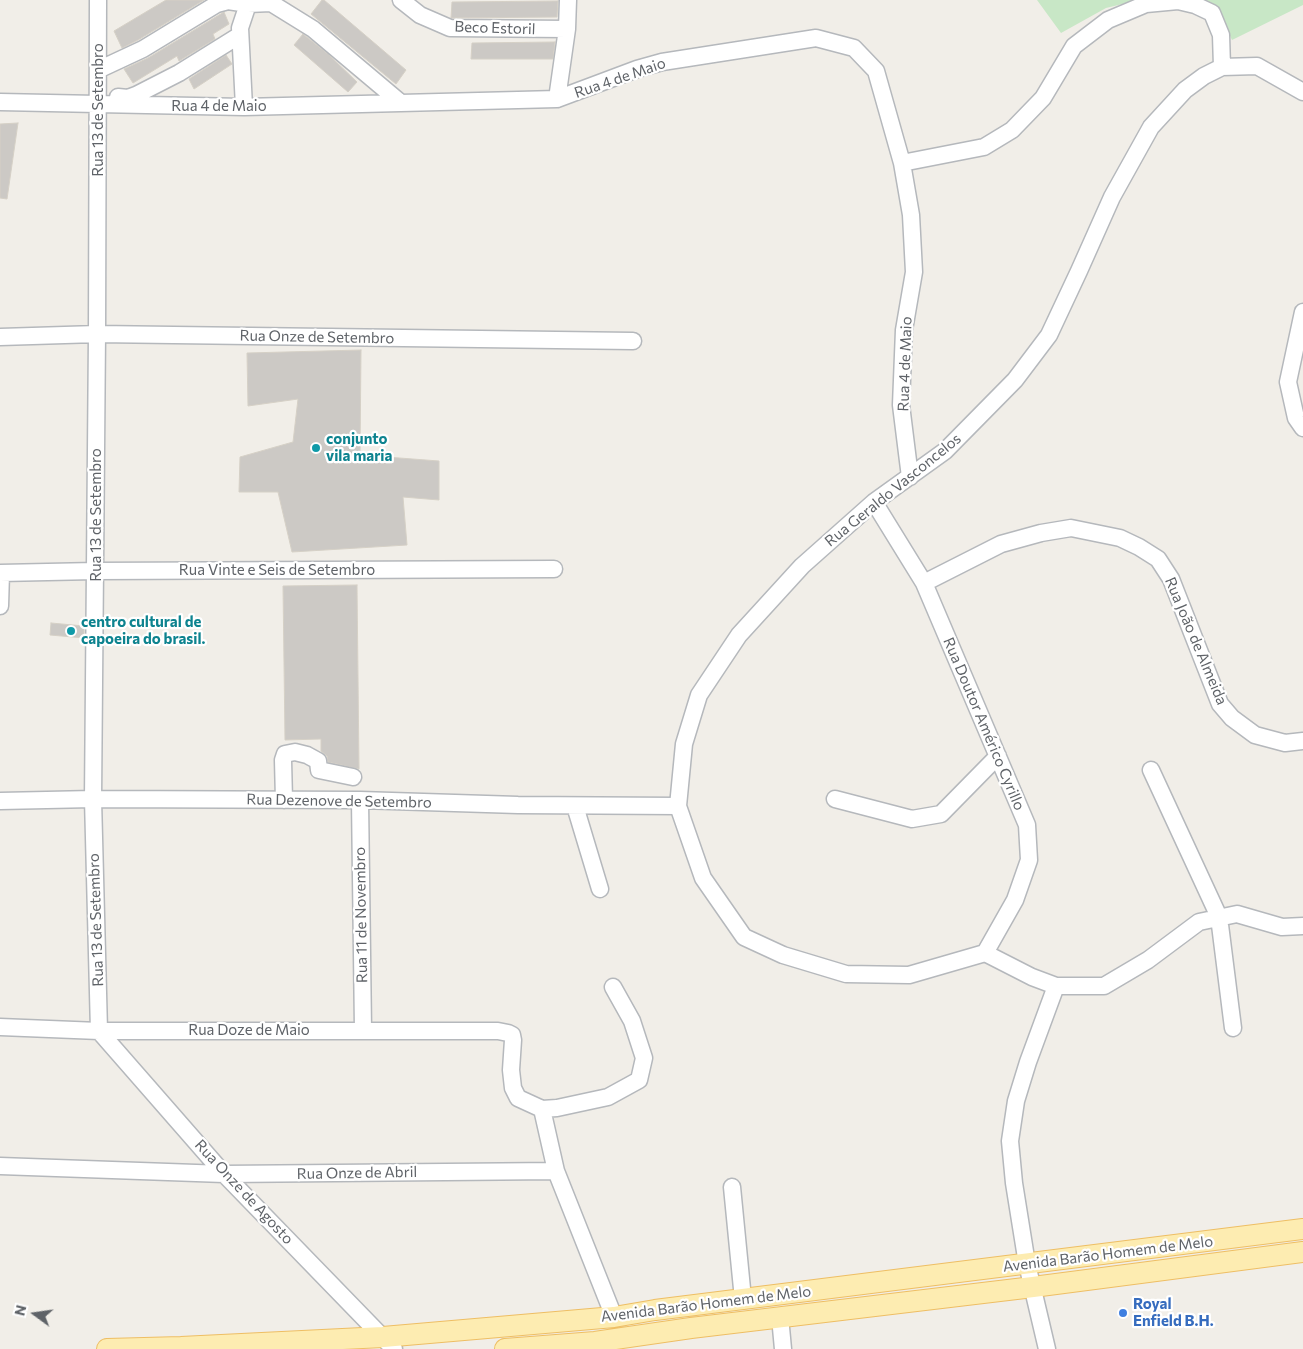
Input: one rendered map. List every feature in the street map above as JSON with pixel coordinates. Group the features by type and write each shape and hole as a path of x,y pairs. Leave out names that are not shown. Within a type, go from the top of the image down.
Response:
{"main road":[{"name":"Avenida Barão Homem de Melo","path":"107,1349 388,1343 614,1317 655,1310 1303,1229"},
{"name":"Avenida Barão Homem de Melo","path":"506,1349 595,1342 691,1328 1303,1252"},
{"path":"595,1342 613,1333 614,1317"}],"street":[{"name":"Rua 13 de Setembro","path":"98,0 93,799 99,1030"},
{"name":"Beco Estoril","path":"401,0 420,15 450,28 567,29"},
{"path":"557,100 567,29 568,0"},
{"path":"98,70 143,49 218,4 228,1 248,4 271,3 313,29 401,103"},
{"path":"902,163 984,147 1012,130 1043,98 1074,46 1108,20 1146,4 1178,1 1195,5 1212,13 1221,36 1222,67"},
{"path":"244,107 240,28 248,4"},
{"path":"98,99 128,98 136,95 179,73 240,35"},
{"name":"Rua 4 de Maio","path":"0,102 98,99 244,107 557,100 637,69 662,62 816,38 854,48 876,71 902,163 911,215 914,272 904,330 902,405 910,477"},
{"name":"Rua Geraldo Vasconcelos","path":"985,953 909,975 846,974 783,954 744,937 703,878 678,806 684,744 699,695 739,635 802,566 874,502 944,451 1015,380 1049,335 1112,197 1151,127 1186,90 1204,76 1222,67 1257,66 1303,92"},
{"path":"1303,312 1288,382 1296,418 1303,428"},
{"name":"Rua Onze de Setembro","path":"0,337 97,334 633,341"},
{"name":"Rua Doutor Américo Cyrillo","path":"874,502 924,583 1027,825 1029,860 1015,900 985,953"},
{"name":"Rua João de Almeida","path":"924,583 1001,544 1040,533 1071,528 1120,538 1158,559 1171,579 1220,704 1232,718 1255,735 1285,743 1303,741"},
{"name":"Rua Vinte e Seis de Setembro","path":"1,573 95,570 554,569"},
{"path":"0,606 1,573"},
{"path":"284,800 283,760 285,754 295,752 307,756 318,761 319,770 353,777"},
{"path":"835,799 912,819 941,814 998,756"},
{"path":"1151,770 1219,917 1233,1028"},
{"name":"Rua Dezenove de Setembro","path":"0,801 93,799 360,800 518,805 678,806"},
{"name":"Rua 11 de Novembro","path":"360,800 363,1030"},
{"path":"575,806 600,889"},
{"path":"985,953 1032,977 1056,986 1104,986 1148,960 1199,922 1237,914 1282,927 1303,926"},
{"path":"1047,1349 1027,1264 1014,1183 1010,1141 1016,1101 1056,986"},
{"path":"613,987 632,1021 644,1058 639,1080 608,1097 557,1108 542,1109 556,1171 614,1317"},
{"name":"Rua Doze de Maio","path":"0,1027 99,1030 498,1031 512,1036 511,1070 518,1098 542,1109"},
{"name":"Rua Onze de Agosto","path":"99,1030 224,1174 388,1343"},
{"name":"Rua Onze de Abril","path":"0,1166 224,1174 556,1171"},
{"path":"732,1187 743,1299"},
{"path":"780,1317 783,1349"}],"green space":[{"path":"1037,0 1139,0 1106,8 1061,33"},
{"path":"1200,0 1303,0 1303,5 1232,40 1217,9"}],"building":[{"path":"166,0 204,0 122,48 114,31"},
{"path":"322,0 406,70 396,84 311,14"},
{"path":"558,1 557,17 451,18 452,2"},
{"path":"224,12 229,24 213,34 215,39 179,61 177,56 133,83 124,69 148,58"},
{"path":"303,34 328,54 357,82 348,92 294,45"},
{"path":"555,42 553,59 471,59 472,43"},
{"path":"226,55 232,64 194,89 189,79"},
{"path":"18,123 7,199 0,198 0,124"},
{"name":"conjunto vila maria","path":"361,350 360,455 439,461 439,500 403,497 407,545 292,552 278,492 239,492 240,457 293,442 298,399 248,406 247,353"},
{"path":"357,585 359,769 328,762 327,756 321,751 321,739 285,740 283,586"},
{"name":"centro cultural de capoeira do brasil.","path":"51,623 84,626 84,638 50,635"}],"place":[{"name":"conjunto vila maria","path":"316,448"},
{"name":"centro cultural de capoeira do brasil.","path":"71,631"},
{"name":"Royal Enfield B.H.","path":"1123,1313"}]}
